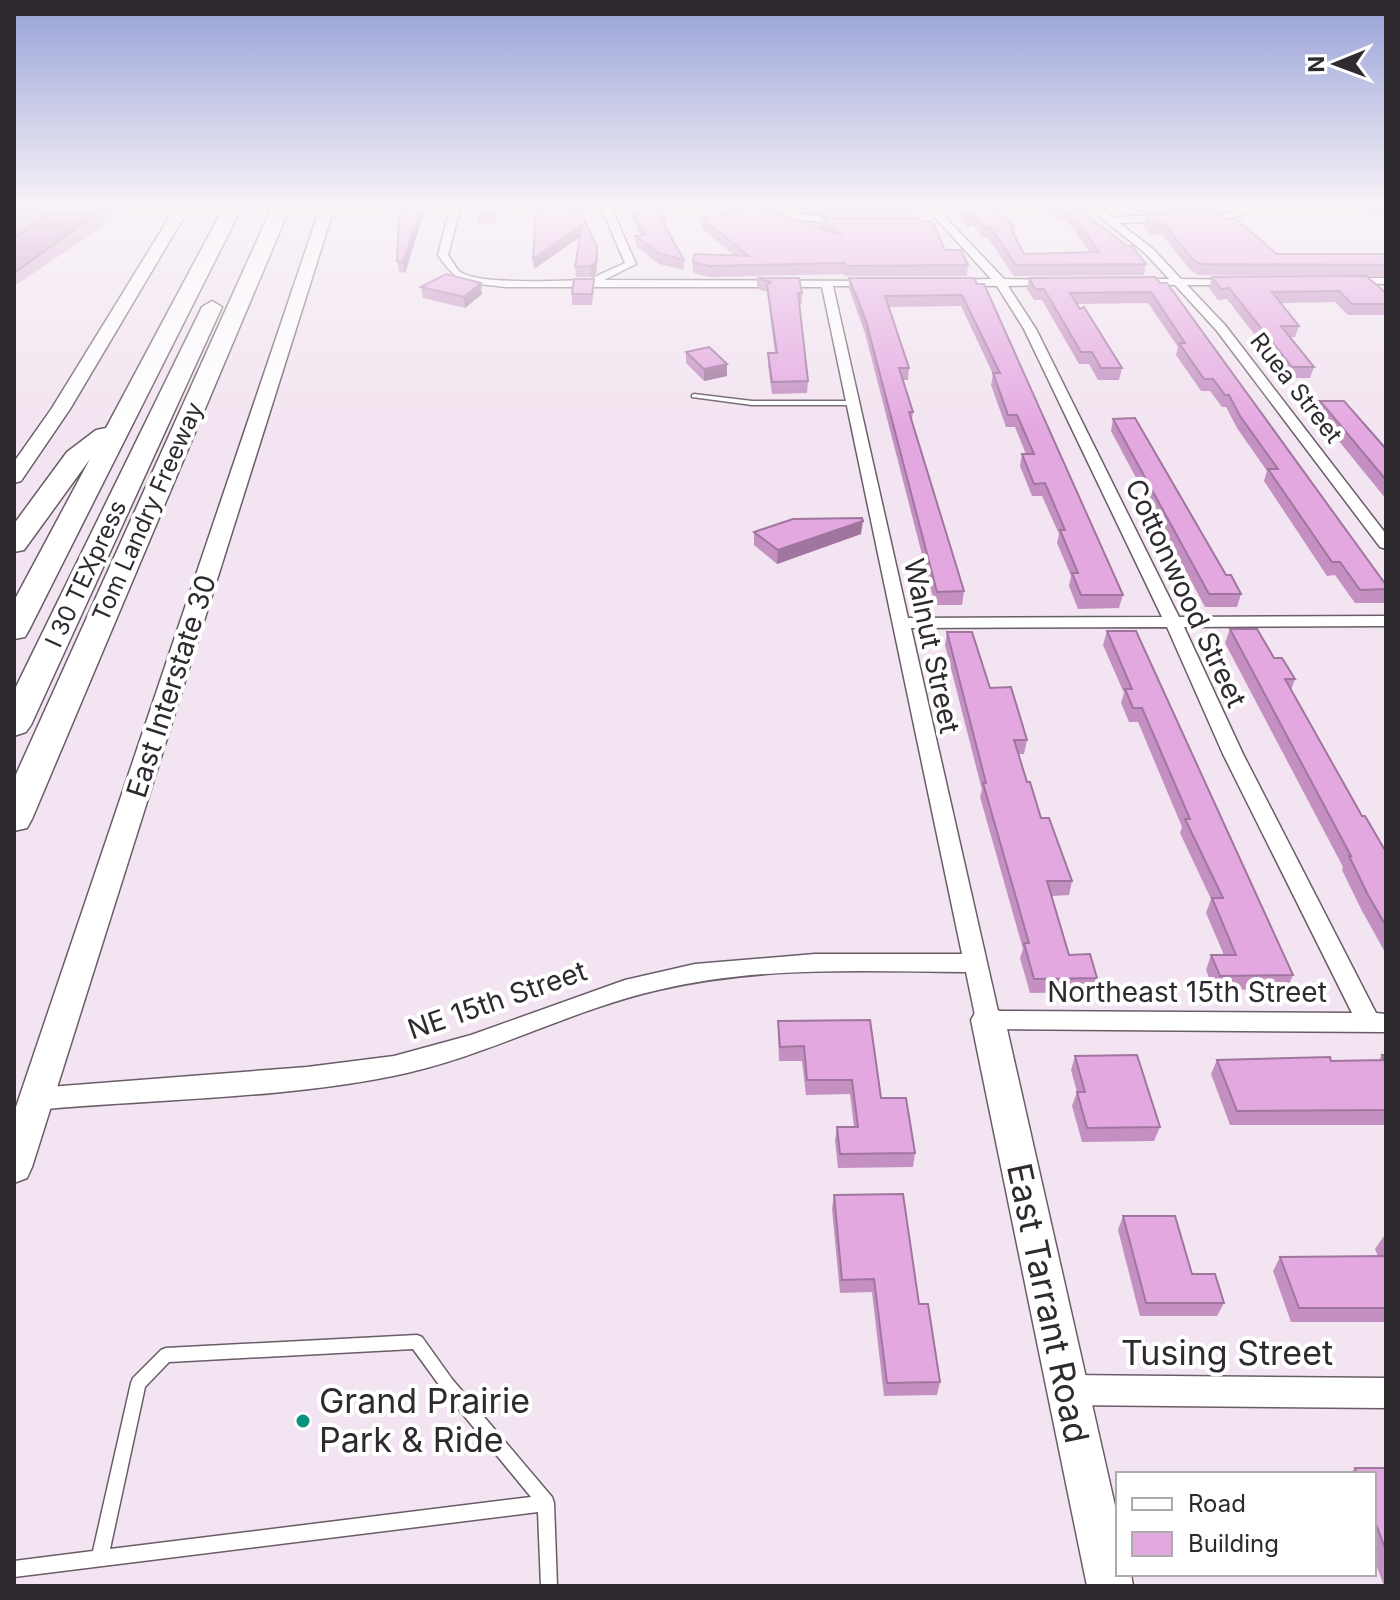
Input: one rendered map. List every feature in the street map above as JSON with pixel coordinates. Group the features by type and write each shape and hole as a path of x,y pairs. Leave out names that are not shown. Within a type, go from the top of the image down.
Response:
{"highway":[{"path":"14,630 195,280"},
{"name":"I 30 TEXpress","path":"14,725 226,280"},
{"name":"Tom Landry Freeway","path":"14,819 250,280"},
{"path":"218,353 249,324 270,280"},
{"path":"14,544 76,457 119,424"}],"main road":[{"path":"14,477 61,409 139,280"},
{"name":"East Interstate 30","path":"14,1167 304,280"},
{"name":"East Tarrant Road","path":"988,1020 1110,1586"}],"street":[{"path":"476,280 505,284 583,285 890,283"},
{"path":"583,285 597,280"},
{"path":"675,280 689,284"},
{"name":"Cottonwood Street","path":"998,280 1030,329 1173,622 1233,754 1377,1023"},
{"name":"Ruea Street","path":"1178,280 1285,410 1386,544"},
{"path":"1365,280 1375,291"},
{"path":"1120,282 1257,281"},
{"path":"1334,281 1386,281"},
{"path":"937,283 1060,282"},
{"name":"Walnut Street","path":"827,284 988,1020"},
{"path":"900,623 1386,621"},
{"name":"NE 15th Street","path":"36,1099 312,1077 413,1062 490,1040 597,997 658,980 724,968 796,962 975,963"},
{"name":"Northeast 15th Street","path":"988,1020 1377,1023"},
{"name":"Tusing Street","path":"1066,1390 1386,1393"}],"lane":[{"path":"694,396 752,403 853,403"},
{"path":"100,1558 138,1383 166,1355 417,1342 447,1384 546,1503 549,1586"},
{"path":"14,1569 546,1503"}],"building":[{"path":"435,280 481,283 464,297 421,287"},
{"path":"574,280 594,280 592,294 572,294"},
{"path":"763,280 799,280 802,293 798,293 808,381 772,382 768,353 777,353 767,285 771,282"},
{"path":"850,280 975,280 977,284 984,284 1123,595 1081,595 1072,573 1078,573 1060,530 1065,530 1045,483 1034,484 1022,454 1034,454 1017,415 1008,415 993,373 1000,373 962,295 885,296 909,368 899,368 913,412 909,412 964,591 937,592 866,321"},
{"path":"1030,280 1157,280 1167,283 1386,589 1360,590 1340,562 1332,562 1268,469 1278,469 1240,416 1229,395 1225,395 1213,379 1204,379 1179,343 1185,343 1151,292 1070,293 1080,309 1084,307 1122,368 1101,368 1092,352 1081,352 1044,289 1035,289"},
{"path":"1214,280 1370,280 1386,293 1386,304 1352,304 1339,291 1272,292 1299,326 1281,326 1314,367 1292,367 1229,288 1221,289"},
{"path":"709,347 727,364 704,369 686,352"},
{"path":"1320,401 1344,401 1386,449 1386,480"},
{"path":"1135,418 1226,575 1231,575 1241,594 1209,594 1113,419"},
{"path":"862,518 863,521 778,550 754,532 793,519"},
{"path":"1230,629 1257,629 1274,658 1282,658 1295,679 1285,679 1362,816 1365,816 1386,852 1386,926 1351,856"},
{"path":"1107,631 1136,631 1293,975 1220,976 1211,955 1236,955 1212,898 1223,898 1185,819 1190,819 1142,708 1133,708 1125,689 1132,689"},
{"path":"947,632 972,632 990,688 1011,687 1027,740 1014,740 1027,782 1030,782 1041,818 1049,818 1072,881 1047,881 1069,955 1090,954 1097,978 1034,979 1024,943 1029,943 983,783 986,783"},
{"path":"870,1020 881,1098 906,1098 915,1153 840,1154 837,1127 858,1127 852,1080 807,1080 804,1046 780,1047 778,1021"},
{"path":"1137,1055 1160,1127 1087,1128 1077,1092 1085,1092 1075,1056"},
{"path":"1382,1055 1386,1055 1386,1110 1237,1111 1217,1060 1330,1057 1331,1061 1384,1060"},
{"path":"903,1194 919,1304 928,1304 940,1382 887,1383 874,1279 842,1280 834,1195"},
{"path":"1123,1216 1175,1216 1192,1274 1215,1274 1224,1303 1146,1303"},
{"path":"1386,1256 1386,1308 1299,1308 1280,1257"},
{"path":"1355,1468 1386,1468 1386,1551 1376,1524 1376,1472 1356,1472"}],"place":[{"name":"Grand Prairie Park & Ride","path":"303,1421"}]}
